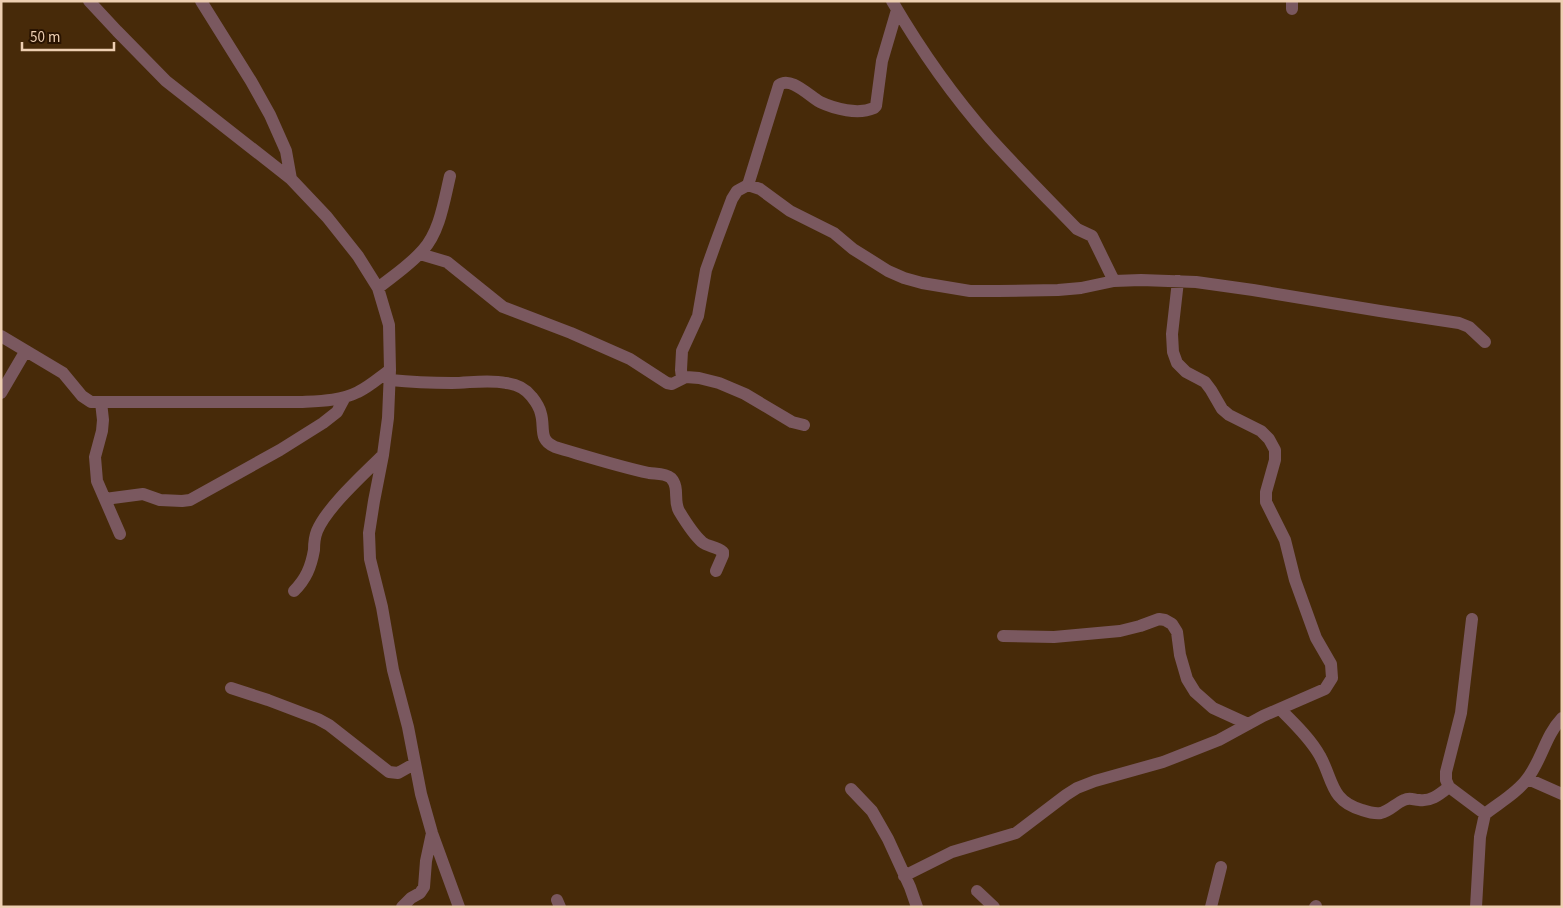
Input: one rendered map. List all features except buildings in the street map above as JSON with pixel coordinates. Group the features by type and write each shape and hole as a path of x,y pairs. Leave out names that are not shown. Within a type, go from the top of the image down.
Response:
{"street":[{"path":"90,1 166,81 291,179 327,217 353,250 378,288 389,325 390,375 384,455 369,534 370,559 382,607 393,670 408,727 414,764 432,833 459,907"},
{"path":"201,1 247,73 270,115 286,150 291,179"},
{"path":"748,185 780,83 785,82 794,85 819,101 833,107 862,110 876,106 882,61 895,6"},
{"path":"895,6 954,95 988,136 1077,229 1092,236 1114,281"},
{"path":"378,288 425,249 434,232 450,176"},
{"path":"682,378 682,351 698,316 706,270 732,199 742,187 748,185 760,189 790,211 834,233 854,249 888,271 922,283 970,290 1049,290 1081,288 1114,281 1196,282 1459,323 1469,327 1485,342"},
{"path":"420,254 438,259 452,266 503,308 630,359 667,383 672,384 682,378 690,377 709,380 734,388 792,422 804,425"},
{"path":"904,876 952,852 1016,833 1077,788 1163,762 1219,740 1248,724 1325,688 1332,678 1331,664 1316,638 1295,580 1285,540 1266,502 1268,479 1275,460 1275,450 1261,431 1222,410 1212,390 1205,382 1186,372 1178,363 1173,352 1172,334 1178,282"},
{"path":"1,336 25,352 63,372 85,399 91,402 300,402 345,397 360,392 390,375 434,383 506,383 521,388 532,397 542,415 544,436 548,443 555,447 647,472 665,475 670,478 676,486 677,506 684,519 702,542 723,552 716,571"},
{"path":"1,393 25,352"},
{"path":"105,499 143,494 160,500 190,500 280,450 323,423 337,412 345,397"},
{"path":"101,402 103,420 95,457 95,473 120,534"},
{"path":"294,591 304,581 309,571 316,532 320,524 328,512 384,455"},
{"path":"1472,619 1461,713 1446,772 1446,780 1450,787 1485,814"},
{"path":"1003,636 1054,637 1120,631 1165,620 1172,624 1177,632 1180,655 1187,679 1194,692 1213,708 1248,724"},
{"path":"230,688 318,719 389,772 398,774 414,764"},
{"path":"1280,709 1318,753 1338,796 1345,803 1358,809 1378,814 1405,799 1426,800 1434,798 1450,787"},
{"path":"1476,907 1480,837 1485,814 1528,779 1549,734 1562,718"},
{"path":"1528,779 1562,794"},
{"path":"851,789 872,811 888,839 917,907"},
{"path":"402,907 411,898 420,893 424,886 426,860 432,833"},
{"path":"1211,907 1221,867"},
{"path":"977,891 994,907"}]}
